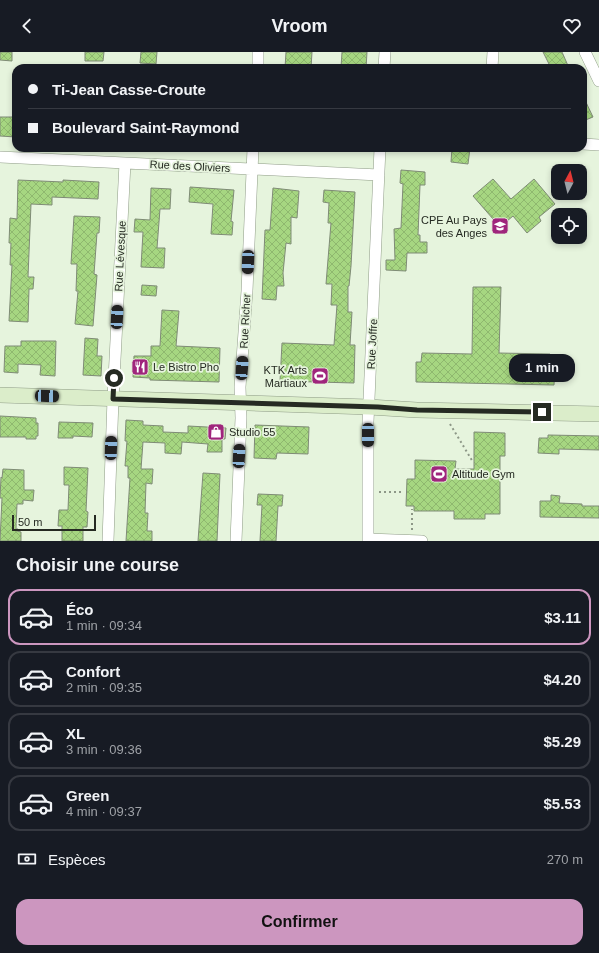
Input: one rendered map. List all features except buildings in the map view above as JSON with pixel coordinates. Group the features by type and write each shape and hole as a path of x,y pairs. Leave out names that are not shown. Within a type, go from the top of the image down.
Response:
{"main road":[{"path":"0,395 599,414"}],"street":[{"path":"258,52 258,64"},
{"path":"384,52 384,64"},
{"path":"492,64 493,52"},
{"path":"585,52 599,81"},
{"path":"587,144 599,145"},
{"name":"Rue Richer","path":"236,541 253,152"},
{"name":"Rue Joffre","path":"368,540 369,407 380,152"},
{"name":"Rue des Oliviers","path":"0,157 379,175"},
{"name":"Rue Lévesque","path":"108,541 124,163"},
{"path":"368,540 422,541"}],"path":[{"path":"442,410 473,462"},
{"path":"368,492 404,492"},
{"path":"412,509 412,541"}],"place":[{"name":"CPE Au Pays des Anges","path":"500,226"},
{"name":"Le Bistro Pho","path":"140,367"},
{"name":"KTK Arts Martiaux","path":"320,376"},
{"name":"Studio 55","path":"216,432"},
{"name":"Altitude Gym","path":"439,474"}],"route":[{"path":"114,378 113,399 378,407 417,410 542,412"}]}
